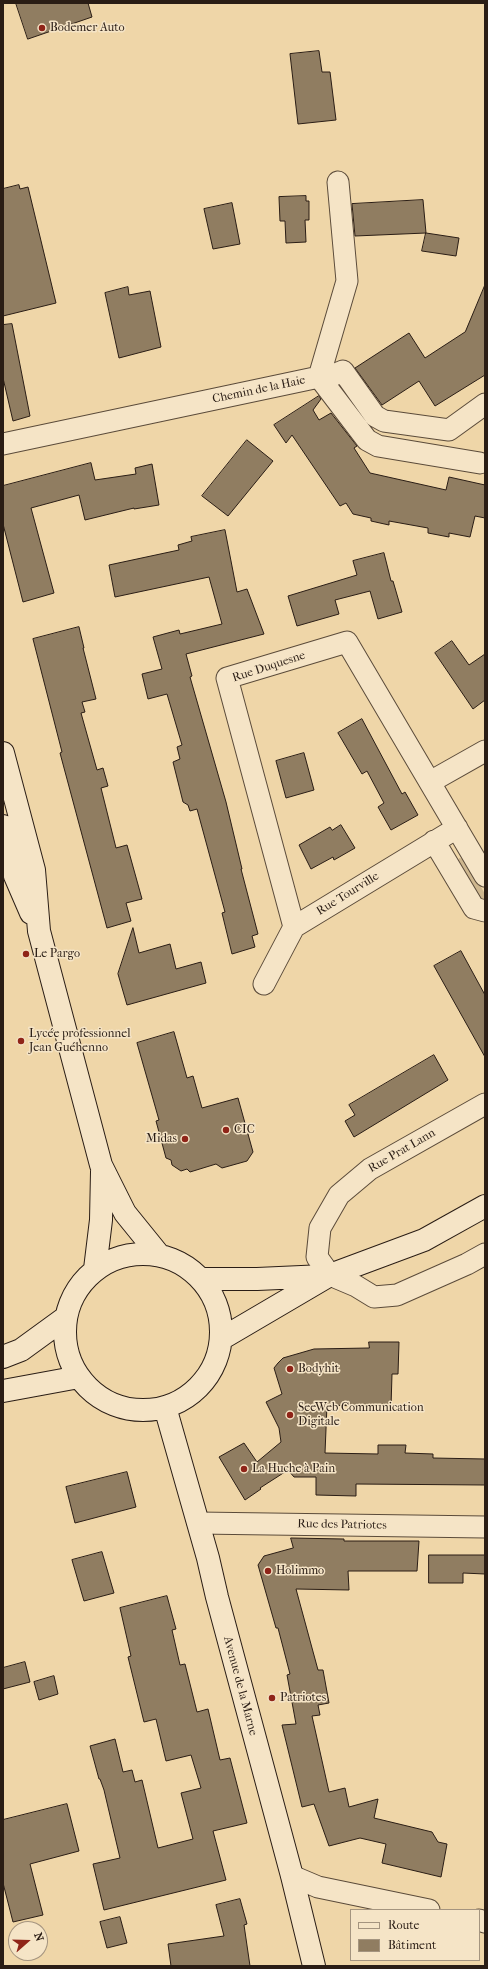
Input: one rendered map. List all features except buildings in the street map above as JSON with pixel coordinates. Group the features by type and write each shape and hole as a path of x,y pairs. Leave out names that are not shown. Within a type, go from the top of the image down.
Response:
{"main road":[{"path":"3,753 34,870 39,931"},
{"path":"3,826 15,876 39,931 102,1165 125,1213 159,1255"},
{"path":"95,1269 101,1220 103,1190 102,1165"},
{"path":"221,1339 330,1276 424,1240 485,1206"},
{"path":"137,1253 159,1255 182,1264 201,1279 213,1297 220,1318 221,1339 215,1362 203,1381 186,1397 165,1407 141,1410 117,1406 96,1394 79,1377 69,1358 65,1338 66,1318 75,1292 95,1269 115,1258 137,1253"},
{"path":"201,1279 257,1279 330,1276"},
{"path":"3,1357 21,1350 66,1318"},
{"path":"3,1391 79,1377"},
{"name":"Avenue de la Marne","path":"165,1407 198,1523 247,1713 292,1876 314,1966"}],"street":[{"name":"Chemin de la Haie","path":"3,444 321,378 347,281 338,182"},
{"path":"480,463 378,446 367,440 321,378 343,371 375,416 384,421 449,430 485,404"},
{"name":"Rue Duquesne","path":"294,927 227,678 347,642 485,876"},
{"path":"430,782 485,751"},
{"name":"Rue Tourville","path":"294,927 457,828"},
{"path":"434,841 474,908 485,911"},
{"path":"264,984 294,927"},
{"name":"Rue Prat Lann","path":"330,1276 317,1258 320,1228 339,1194 370,1169 485,1104"},
{"path":"330,1276 356,1286 374,1297 397,1296 467,1264 485,1254"},
{"name":"Rue des Patriotes","path":"198,1523 485,1527"},
{"path":"292,1876 318,1887 424,1909"}],"shaded area":[{"path":"459,858 465,859 485,894 485,902 480,902 457,863"}],"place":[{"name":"Bodemer Auto","path":"42,28"},
{"name":"Le Pargo","path":"26,954"},
{"name":"Lycée professionnel Jean Guéhenno","path":"21,1041"},
{"name":"CIC","path":"226,1130"},
{"name":"Midas","path":"185,1139"},
{"name":"Bodyhit","path":"290,1369"},
{"name":"SeeWeb Communication Digitale","path":"290,1415"},
{"name":"La Huche à Pain","path":"244,1469"},
{"name":"Holimmo","path":"268,1571"},
{"name":"Patriotes","path":"272,1698"}]}
